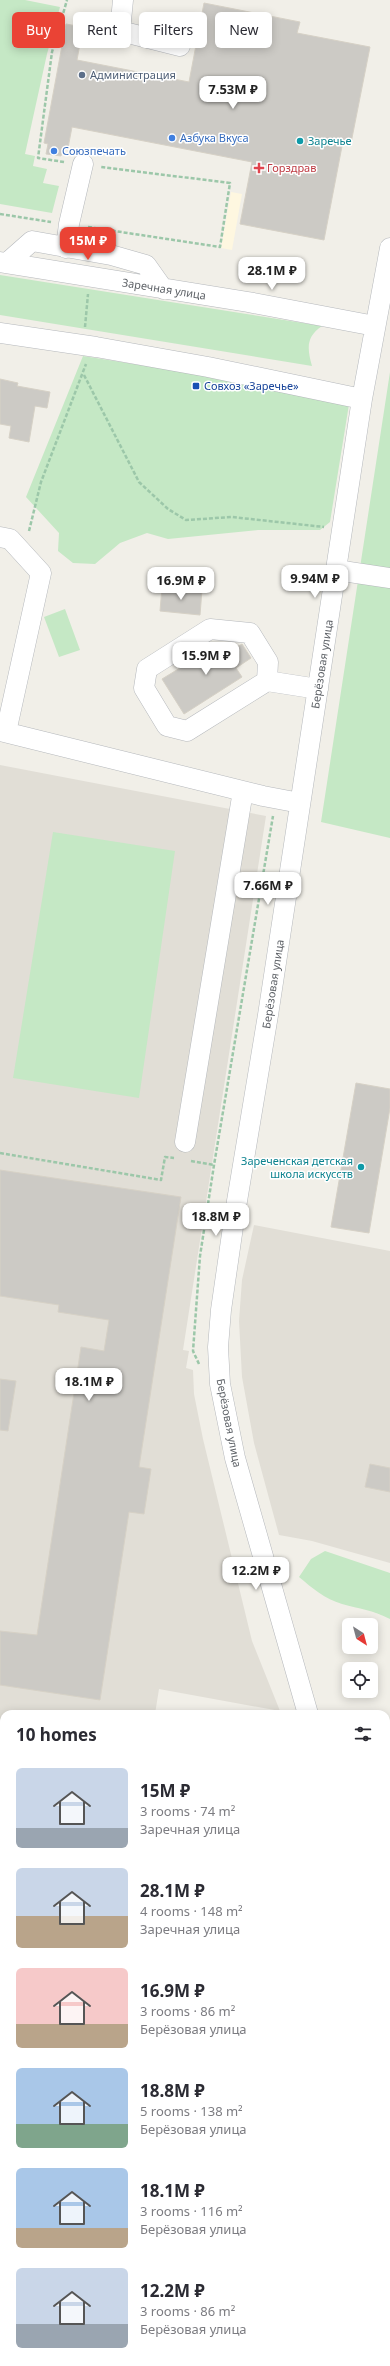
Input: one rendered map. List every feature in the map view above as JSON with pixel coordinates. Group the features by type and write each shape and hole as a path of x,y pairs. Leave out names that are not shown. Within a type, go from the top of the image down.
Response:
{"street":[{"path":"123,0 120,31 139,36"},
{"path":"66,248 69,224 83,164"},
{"path":"4,263 32,241 111,255 146,265 163,289"},
{"name":"Берёзовая улица","path":"307,1710 235,1458 220,1384 218,1347 221,1310 235,1213 362,400 390,248"},
{"name":"Заречная улица","path":"4,263 375,326"},
{"path":"0,333 96,347 208,366 362,400"},
{"path":"0,537 10,539 41,573 7,697 3,732 300,803"},
{"path":"336,570 390,578"},
{"path":"267,681 268,662 250,633 210,629 147,669 144,688 167,726 188,731 267,681 318,689"},
{"path":"184,1154 242,790"}],"path":[{"path":"0,214 220,247 230,183 38,158 52,52 67,0"},
{"path":"84,328 88,291"},
{"path":"29,534 40,482 84,375 87,360"},
{"path":"84,375 139,482 168,509 186,520 232,517 331,528"},
{"path":"0,1153 162,1180 165,1157 184,1154 214,1165"}],"shaded area":[{"path":"231,192 242,194 232,250 221,248"},
{"path":"0,765 266,816 183,1350 189,1351 186,1368 193,1370 194,1394 203,1439 252,1641 280,1710 159,1689 156,1710 0,1710"},
{"path":"254,1225 390,1251 390,1563 312,1541 279,1535 254,1443 242,1377 239,1321 242,1280"}],"green space":[{"path":"0,0 25,0 60,7 59,12 12,12 12,48 49,48 25,154 35,156 33,166 47,169 43,183 59,186 52,213 0,204"},
{"path":"0,275 322,326 313,334 309,343 309,354 312,366 0,315"},
{"path":"83,356 350,398 330,522 320,530 258,530 168,539 147,533 120,543 95,564 73,563 58,551 59,533 26,497"},
{"path":"390,372 390,838 321,822"},
{"path":"65,609 80,650 59,657 44,617"},
{"path":"53,832 175,851 139,1098 13,1078"},
{"path":"325,1551 390,1573 390,1619 330,1599 299,1577 311,1559"}],"building":[{"path":"204,3 249,12 215,12 215,48 272,48 272,16 300,22 297,33 370,47 351,143 343,141 324,240 240,224 252,162 72,127 68,148 63,147 61,156 46,154 48,144 44,143 62,48 65,48 66,24 73,25 73,48 79,48 77,60 189,82 195,48 207,48 207,12 202,12"},
{"path":"0,379 18,383 17,386 50,392 47,408 35,406 29,442 9,438 11,426 0,424"},
{"path":"162,587 202,590 200,615 160,611"},
{"path":"221,643 227,653 242,644 251,658 236,668 242,677 184,714 162,679"},
{"name":"Зареченская детская школа искусств","path":"356,1083 390,1089 390,1108 369,1233 331,1227"},
{"path":"0,1170 181,1197 139,1467 151,1469 144,1514 129,1512 100,1700 0,1685 0,1631 37,1635 81,1347 104,1351 109,1320 58,1312 59,1305 0,1296"},
{"path":"0,1379 16,1381 8,1431 0,1430"},
{"path":"370,1464 390,1468 390,1492 365,1487"}],"place":[{"name":"Администрация","path":"82,75"},
{"name":"Азбука Вкуса","path":"172,138"},
{"name":"Заречье","path":"300,141"},
{"name":"Союзпечать","path":"54,151"},
{"name":"Горздрав","path":"259,168"},
{"name":"Совхоз «Заречье»","path":"196,386"},
{"name":"Зареченская детская школа искусств","path":"361,1167"}]}
